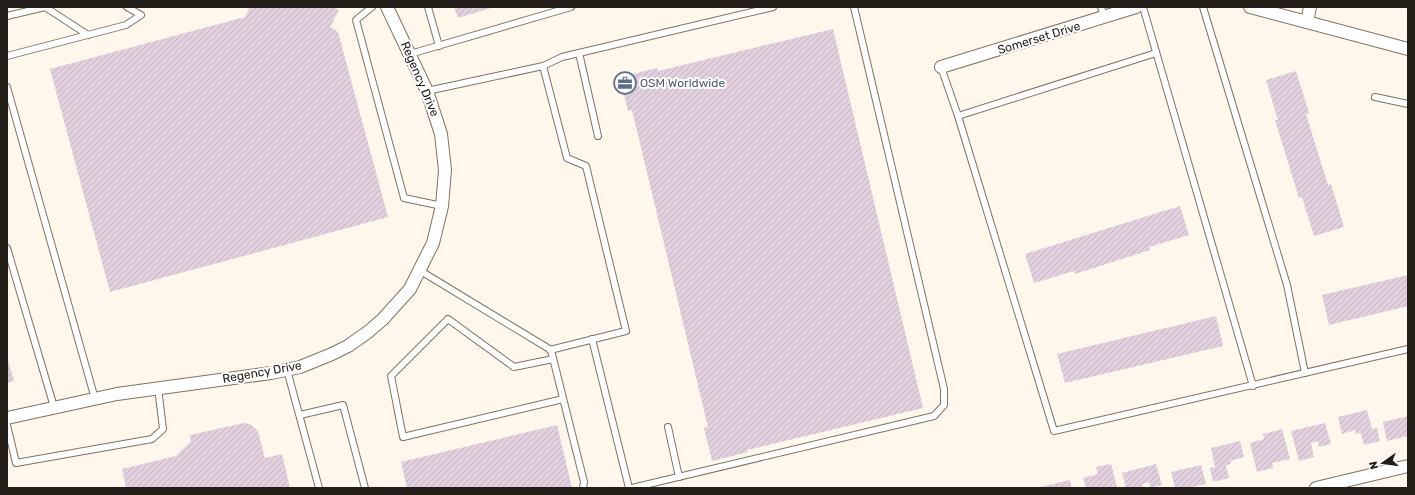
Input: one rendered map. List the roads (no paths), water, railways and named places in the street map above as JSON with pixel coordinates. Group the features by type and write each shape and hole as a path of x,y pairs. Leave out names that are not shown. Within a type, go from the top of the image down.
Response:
{"street":[{"name":"Regency Drive","path":"7,418 54,407 158,388 270,373 300,367 348,346 383,319 410,289 432,243 442,206 445,170 438,123 428,91 387,7"},
{"name":"Somerset Drive","path":"941,67 1102,12 1136,7"},
{"path":"1250,7 1408,49"},
{"path":"1307,22 1310,7"},
{"path":"1316,488 1408,466"}],"lane":[{"path":"7,16 45,7 88,35"},
{"path":"7,56 126,25 141,15 127,7"},
{"path":"372,7 356,20 404,198 442,206"},
{"path":"428,7 439,46"},
{"path":"410,54 571,7"},
{"path":"428,91 543,66 562,57 773,7"},
{"path":"632,488 934,416 944,405 944,389 854,7"},
{"path":"1143,7 1253,386"},
{"path":"1203,7 1287,285 1305,373"},
{"path":"579,53 598,136"},
{"path":"958,116 1156,53"},
{"path":"543,66 567,158 586,166 626,331 550,350"},
{"path":"941,67 958,116 1054,431 1408,349"},
{"path":"7,86 95,399"},
{"path":"1376,97 1408,104"},
{"path":"7,248 54,407"},
{"path":"419,270 550,350 584,482 583,488"},
{"path":"553,359 514,367 448,319 391,376 403,437 563,399"},
{"path":"592,339 629,488"},
{"path":"287,370 319,488"},
{"path":"7,425 16,463 152,439 163,430 158,388"},
{"path":"300,415 343,405 365,488"},
{"path":"668,427 679,477"}],"place":[{"name":"OSM Worldwide","path":"625,83"}]}
